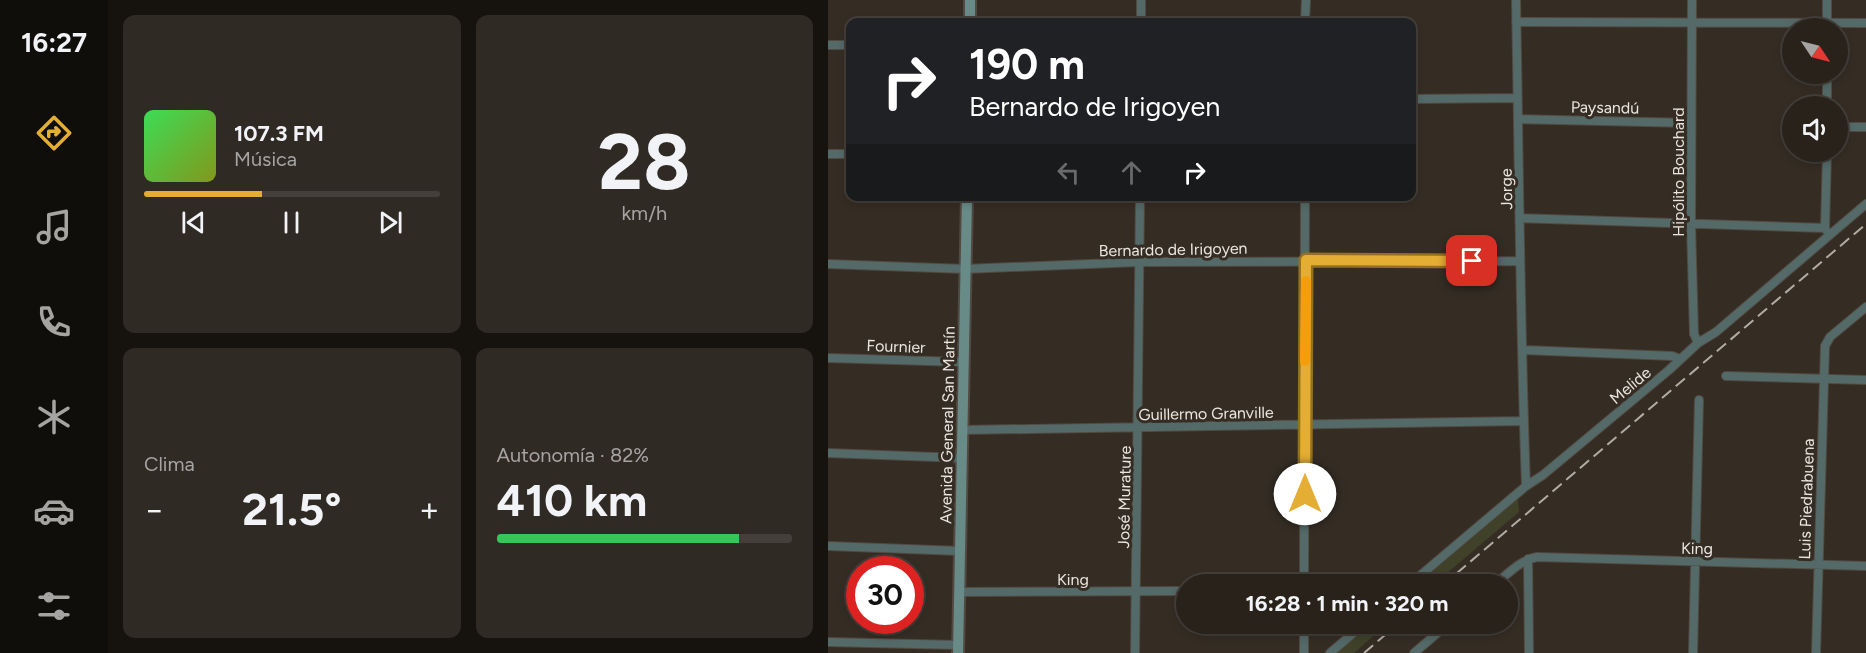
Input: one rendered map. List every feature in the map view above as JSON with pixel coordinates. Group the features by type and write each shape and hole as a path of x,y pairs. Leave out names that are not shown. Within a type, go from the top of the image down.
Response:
{"main road":[{"path":"970,0 970,18"},
{"name":"Avenida General San Martín","path":"958,649 967,201"}],"street":[{"path":"1141,0 1141,18"},
{"path":"1305,18 1306,0"},
{"name":"Jorge","path":"1516,0 1526,486"},
{"name":"Hipólito Bouchard","path":"1692,0 1691,224 1694,334 1698,342"},
{"path":"1827,0 1827,18"},
{"path":"1516,21 1782,24"},
{"path":"1848,23 1866,22"},
{"path":"828,45 846,45"},
{"path":"1416,99 1517,98"},
{"name":"Paysandú","path":"1518,120 1691,123"},
{"path":"1848,127 1866,128"},
{"path":"828,154 846,154"},
{"path":"1827,162 1824,228 1830,235"},
{"name":"José Murature","path":"1135,653 1140,201"},
{"path":"1304,574 1305,201"},
{"name":"Melide","path":"1423,574 1526,486 1544,475 1698,342 1716,332 1866,204"},
{"path":"1520,218 1824,228"},
{"name":"Bernardo de Irigoyen","path":"828,264 965,269 1140,262 1520,261"},
{"name":"Luis Piedrabuena","path":"1816,653 1825,346 1830,337 1866,307"},
{"path":"1523,350 1672,356 1680,359"},
{"name":"Fournier","path":"828,358 963,362"},
{"path":"1726,376 1866,380"},
{"path":"1693,653 1699,400"},
{"name":"Guillermo Granville","path":"962,430 1524,421"},
{"path":"828,453 961,458"},
{"path":"828,546 960,551"},
{"name":"King","path":"1528,559 1537,557 1866,566"},
{"path":"1508,574 1528,559"},
{"path":"1528,559 1530,653"},
{"name":"King","path":"960,592 1176,591"},
{"path":"1304,634 1304,653"},
{"path":"1330,653 1352,634"},
{"path":"1414,653 1436,634"},
{"path":"828,642 958,649"}],"green space":[{"path":"1518,499 1519,512 1446,574 1430,574"},
{"path":"1359,634 1376,634 1354,653 1337,653"}],"railway":[{"path":"1456,574 1866,224"},
{"path":"1364,653 1386,634"}],"slow traffic":[{"path":"1305,361 1306,281"}],"route":[{"path":"1305,494 1306,260 1472,261"}]}
